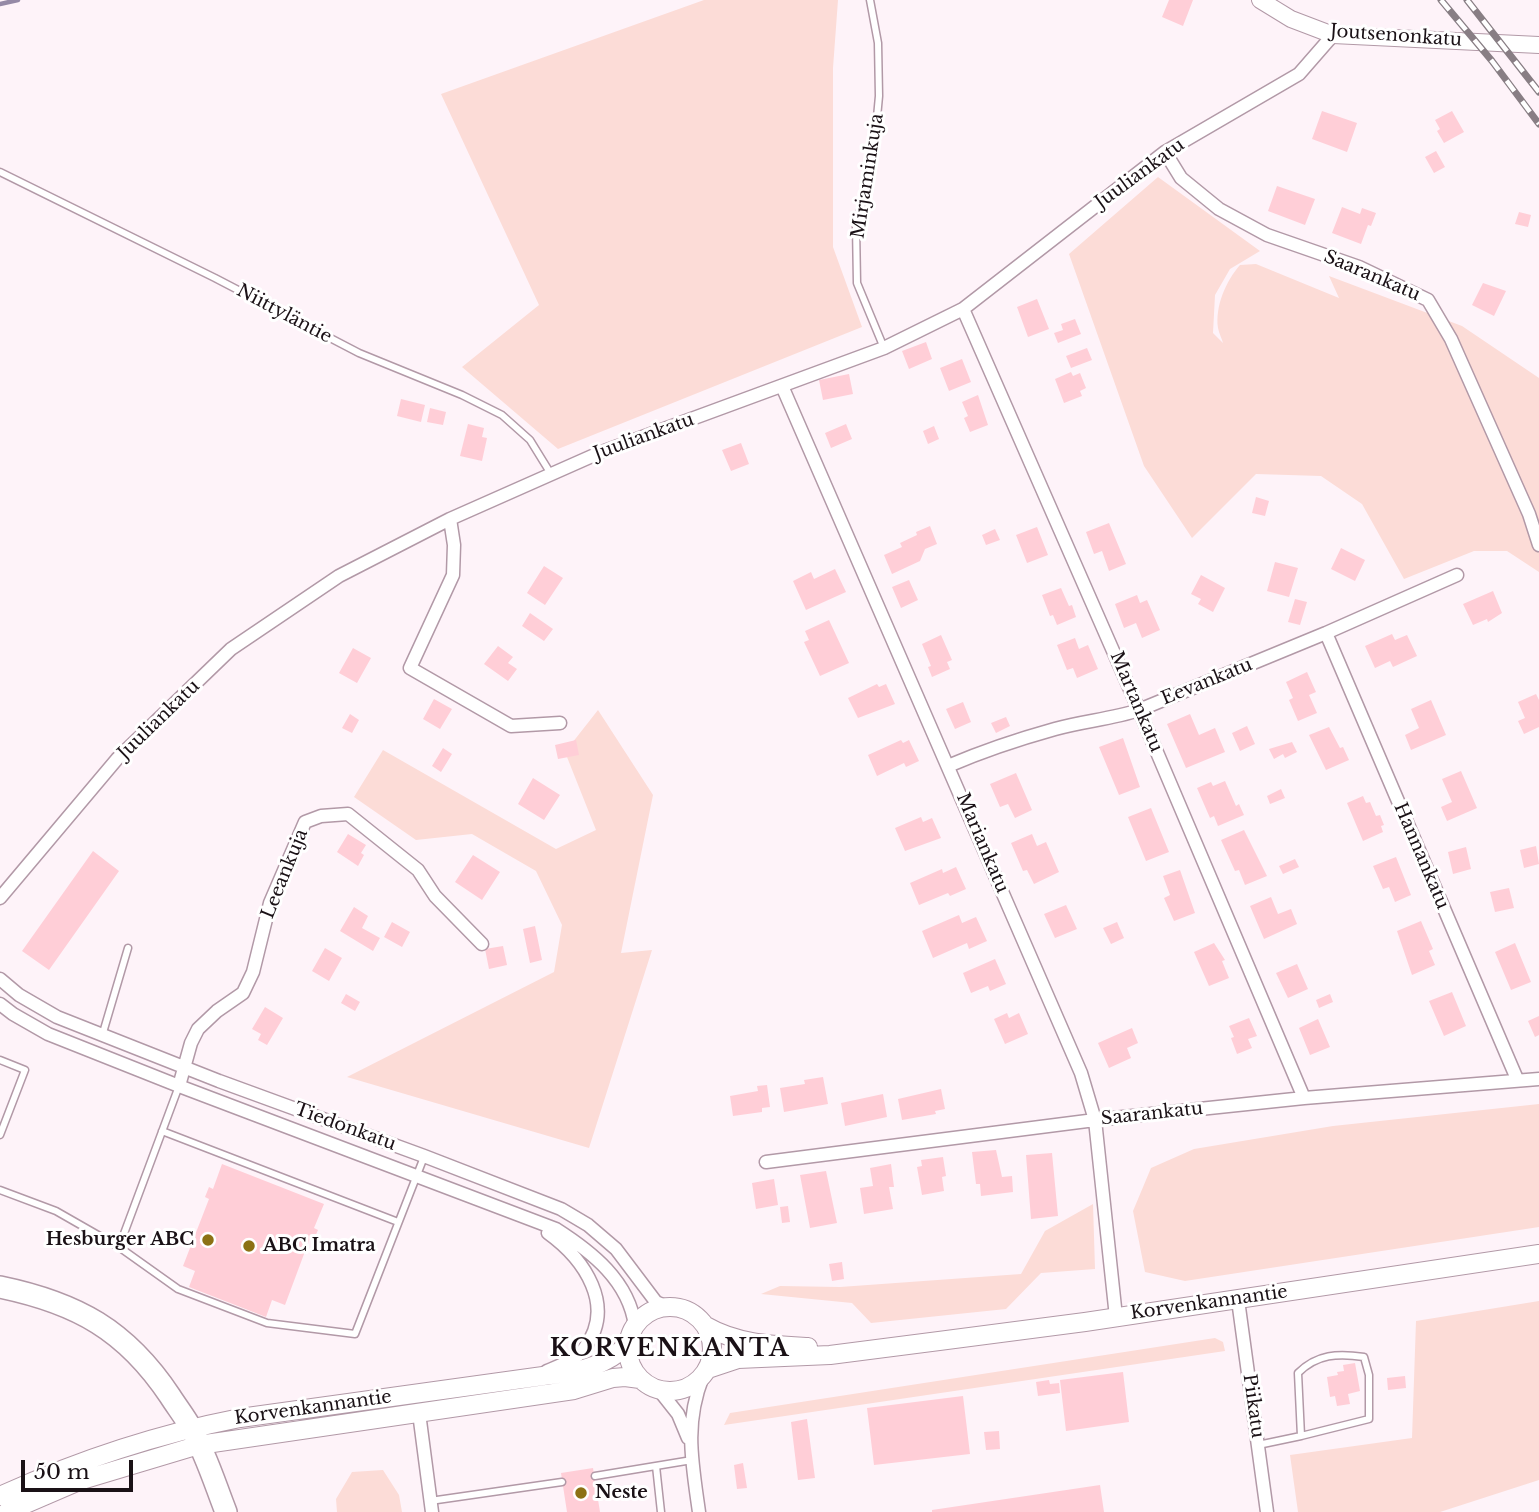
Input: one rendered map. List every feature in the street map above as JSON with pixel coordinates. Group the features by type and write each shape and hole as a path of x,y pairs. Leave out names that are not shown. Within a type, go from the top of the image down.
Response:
{"highway":[{"path":"0,1287 40,1296 71,1308 106,1326 136,1352 157,1376 195,1436 226,1512"}],"main road":[{"name":"Korvenkannantie","path":"705,1372 737,1359 830,1355 1238,1300 1539,1254"},
{"path":"667,1307 689,1311 706,1326 712,1347 705,1372 683,1389 659,1390 640,1379 632,1368 628,1355 632,1334 644,1316 654,1310 667,1307"},
{"name":"Korvenkannantie","path":"706,1326 739,1341 829,1348 878,1348"},
{"name":"Korvenkannantie","path":"0,1496 148,1460 195,1436 240,1418 572,1373 596,1365 622,1350 632,1334"},
{"name":"Korvenkannantie","path":"195,1436 244,1437 574,1390 625,1377 640,1379"},
{"name":"Korvenkannantie","path":"7,1512 57,1482"}],"street":[{"name":"Joutsenonkatu","path":"1259,0 1291,19 1333,35 1539,45"},
{"name":"Juuliankatu","path":"0,898 117,759 231,649 339,576 450,519 599,453 884,348 963,309 1164,152 1299,74 1333,35"},
{"name":"Saarankatu","path":"1164,152 1181,177 1219,209 1267,235 1359,267 1428,300 1461,361 1529,514 1539,545"},
{"name":"Martankatu","path":"963,309 1139,710 1304,1098"},
{"name":"Mariankatu","path":"782,386 1081,1073 1095,1120 1116,1317"},
{"path":"450,519 454,545 453,575 410,668 511,726 560,723"},
{"name":"Eevankatu","path":"948,765 982,751 1045,732 1139,710 1326,633 1457,575"},
{"name":"Hannankatu","path":"1326,633 1517,1079"},
{"name":"Leeankuja","path":"179,1086 191,1042 198,1029 243,993 253,972 270,903 305,822 321,816 348,814 418,870 435,896 482,944"},
{"name":"Tiedonkatu","path":"0,978 19,995 57,1017 102,1036 561,1209 588,1225 616,1249 656,1302 667,1307"},
{"name":"Tiedonkatu","path":"0,1003 13,1014 48,1034 556,1229 577,1242 610,1272 629,1300 632,1334"},
{"name":"Saarankatu","path":"766,1161 1095,1120 1304,1098 1539,1079"},
{"name":"Tiedonkatu","path":"514,1381 567,1362 584,1350 598,1322 596,1291 587,1273 557,1239 528,1218"},
{"name":"Piikatu","path":"1238,1300 1267,1512"},
{"path":"699,1512 690,1441 692,1413 705,1372"},
{"path":"659,1390 678,1415 690,1441"},
{"path":"419,1413 431,1507"}],"lane":[{"name":"Mirjaminkuja","path":"870,0 878,44 879,96 873,160 856,226 857,283 884,348"},
{"name":"Niittyläntie","path":"0,172 194,267 359,353 502,415 530,440 551,474"},
{"path":"102,1036 128,948"},
{"path":"0,1060 25,1070 0,1135"},
{"path":"119,1247 179,1086"},
{"path":"162,1131 398,1222"},
{"path":"0,1189 56,1210 119,1247 178,1289 267,1323 355,1334 424,1156"},
{"path":"1258,1445 1301,1436 1369,1419 1369,1375 1364,1357 1341,1353 1309,1362 1298,1373 1301,1436"},
{"path":"595,1476 692,1460"},
{"path":"656,1466 661,1512"},
{"path":"431,1507 474,1496 562,1482"}],"shaded area":[{"path":"704,0 838,0 833,68 833,247 862,327 558,449 462,367 539,305 441,94"},
{"path":"1158,177 1260,251 1230,269 1215,295 1213,333 1223,343 1218,328 1218,311 1223,294 1240,265 1256,264 1339,298 1329,276 1462,326 1539,378 1539,572 1507,551 1474,551 1404,579 1362,504 1321,476 1256,474 1192,538 1144,466 1069,254"},
{"path":"598,710 653,795 621,953 652,950 589,1148 347,1077 554,972 562,925 536,871 472,834 416,840 354,797 383,750 556,849 596,830 565,752"},
{"path":"1539,1104 1539,1227 1185,1281 1145,1272 1133,1211 1151,1168 1194,1149 1333,1126"},
{"path":"1093,1204 1095,1269 1041,1273 1006,1309 871,1323 852,1303 761,1294 780,1286 840,1287 1021,1274 1045,1231"},
{"path":"1539,1301 1539,1480 1440,1512 1298,1512 1290,1455 1412,1438 1416,1321"},
{"path":"1215,1338 1223,1342 1225,1351 724,1425 730,1413"},
{"path":"383,1470 399,1495 402,1512 337,1512 336,1499 352,1472"}],"building":[{"path":"1169,0 1193,0 1183,26 1162,17"},
{"path":"1322,111 1357,123 1347,152 1312,139"},
{"path":"1452,111 1464,132 1444,143 1437,131 1440,129 1435,120"},
{"path":"1436,151 1445,167 1434,173 1425,157"},
{"path":"1277,186 1315,199 1305,225 1268,211"},
{"path":"1342,207 1360,214 1362,208 1376,213 1361,244 1332,233"},
{"path":"1519,212 1531,215 1528,227 1515,224"},
{"path":"1483,283 1506,291 1494,316 1472,305"},
{"path":"1037,299 1049,329 1028,337 1017,307"},
{"path":"1075,319 1081,334 1058,343 1054,333 1063,330 1061,324"},
{"path":"926,342 932,359 909,369 902,351"},
{"path":"1087,348 1092,360 1071,368 1066,356"},
{"path":"962,359 971,382 949,391 940,368"},
{"path":"1071,372 1073,376 1080,373 1086,388 1080,391 1082,396 1064,403 1055,379"},
{"path":"849,374 853,394 823,400 819,380"},
{"path":"978,395 988,425 970,432 964,418 968,416 962,402"},
{"path":"401,399 425,405 421,422 397,416"},
{"path":"430,408 446,412 443,425 427,422"},
{"path":"468,424 484,428 482,437 487,438 482,461 460,456"},
{"path":"846,424 852,439 831,448 825,433"},
{"path":"934,426 939,439 928,444 923,431"},
{"path":"741,443 749,464 731,471 722,450"},
{"path":"1256,497 1269,501 1265,516 1252,513"},
{"path":"1109,523 1126,564 1109,571 1102,551 1094,554 1086,532"},
{"path":"930,526 937,544 925,549 920,561 892,574 884,555 902,547 900,543"},
{"path":"1037,527 1048,555 1027,563 1016,535"},
{"path":"995,529 1000,540 986,545 982,535"},
{"path":"1341,548 1365,560 1355,581 1331,569"},
{"path":"1275,562 1298,568 1289,597 1267,591"},
{"path":"544,566 563,578 545,605 527,593"},
{"path":"835,569 846,592 806,610 793,581 811,572 814,579"},
{"path":"1201,575 1225,588 1213,612 1198,604 1201,599 1191,594"},
{"path":"909,580 918,600 901,608 892,587"},
{"path":"1061,588 1076,617 1057,625 1053,615 1050,616 1042,595"},
{"path":"1493,591 1502,613 1488,622 1487,619 1473,625 1463,604"},
{"path":"1137,595 1140,603 1147,600 1160,630 1142,638 1136,623 1124,628 1115,604"},
{"path":"1295,599 1307,602 1300,625 1288,622"},
{"path":"530,613 553,629 544,641 522,626"},
{"path":"829,620 849,663 820,676 804,642 809,640 805,631"},
{"path":"1392,634 1395,640 1407,635 1417,656 1393,667 1390,661 1375,668 1365,646"},
{"path":"941,635 952,660 947,662 950,669 932,677 928,667 931,666 922,644"},
{"path":"1075,638 1079,649 1088,645 1098,669 1077,678 1073,668 1067,670 1057,645"},
{"path":"498,646 513,657 508,663 517,669 508,681 484,664"},
{"path":"353,648 371,658 357,683 339,673"},
{"path":"1307,672 1316,692 1309,695 1317,713 1298,721 1289,700 1293,698 1286,682"},
{"path":"877,684 879,687 886,684 895,704 858,718 848,698"},
{"path":"1536,694 1539,700 1539,727 1524,734 1518,721 1525,718 1518,702"},
{"path":"434,699 452,709 440,729 423,719"},
{"path":"1431,700 1446,735 1411,750 1405,735 1419,728 1411,709"},
{"path":"963,702 971,722 955,729 946,709"},
{"path":"350,714 359,720 352,733 342,728"},
{"path":"1190,714 1199,735 1215,728 1225,752 1186,768 1167,724"},
{"path":"1006,717 1010,726 996,733 991,723"},
{"path":"1247,726 1255,744 1240,751 1232,733"},
{"path":"1329,727 1349,760 1326,770 1309,735"},
{"path":"1123,738 1140,787 1119,795 1099,747"},
{"path":"576,740 579,755 558,759 555,745"},
{"path":"901,740 903,743 909,740 919,761 906,767 904,763 877,776 868,755"},
{"path":"1292,742 1297,752 1285,758 1283,754 1274,759 1269,749"},
{"path":"443,748 452,754 441,772 432,766"},
{"path":"1461,771 1477,808 1447,821 1441,807 1452,802 1442,779"},
{"path":"1016,773 1032,810 1015,818 1008,804 1000,807 990,784"},
{"path":"533,778 560,795 544,820 518,804"},
{"path":"1225,781 1236,806 1239,804 1244,815 1218,826 1214,816 1210,818 1197,788 1211,782 1213,786"},
{"path":"1281,789 1285,798 1270,804 1267,796"},
{"path":"1363,796 1366,803 1370,802 1376,816 1380,815 1384,825 1381,826 1383,832 1363,841 1347,803"},
{"path":"1151,808 1169,852 1146,861 1128,817"},
{"path":"921,817 923,822 932,818 941,838 905,851 895,828"},
{"path":"1244,830 1267,876 1245,885 1239,870 1235,871 1221,840"},
{"path":"348,834 366,845 358,866 337,852"},
{"path":"1032,834 1037,846 1046,842 1059,872 1034,884 1027,870 1023,871 1011,843"},
{"path":"1536,846 1539,864 1524,868 1520,850"},
{"path":"1466,847 1471,869 1453,874 1448,852"},
{"path":"93,851 119,871 49,970 22,951"},
{"path":"473,855 500,872 482,900 455,882"},
{"path":"1396,857 1411,895 1395,902 1389,887 1383,889 1373,866"},
{"path":"1295,859 1299,867 1283,874 1279,866"},
{"path":"956,867 966,889 919,905 910,883 942,869 943,873"},
{"path":"1180,870 1195,913 1174,921 1164,898 1170,895 1163,876"},
{"path":"1509,888 1514,908 1495,912 1490,892"},
{"path":"1271,897 1278,914 1291,909 1297,924 1264,939 1250,906"},
{"path":"1066,905 1077,929 1055,938 1044,914"},
{"path":"354,907 368,916 362,928 380,938 373,951 340,931"},
{"path":"959,915 962,923 976,917 987,941 969,949 967,943 933,958 922,931"},
{"path":"1421,921 1433,949 1429,951 1435,965 1412,975 1397,931"},
{"path":"392,922 410,932 402,947 384,937"},
{"path":"1117,922 1124,938 1111,944 1103,928"},
{"path":"535,926 542,960 530,963 523,929"},
{"path":"1214,943 1225,960 1222,961 1229,978 1209,986 1194,952"},
{"path":"1515,943 1531,982 1511,990 1495,952"},
{"path":"503,946 507,965 489,969 485,949"},
{"path":"325,948 342,958 329,981 312,971"},
{"path":"995,959 1006,984 990,991 988,986 971,993 963,973"},
{"path":"1297,964 1308,989 1288,998 1276,973"},
{"path":"1452,992 1466,1026 1444,1036 1429,1001"},
{"path":"346,994 360,1002 355,1011 341,1003"},
{"path":"1330,994 1333,1002 1319,1008 1316,1000"},
{"path":"265,1007 283,1018 267,1045 258,1040 261,1034 252,1029"},
{"path":"1007,1013 1009,1018 1019,1013 1028,1034 1005,1044 994,1019"},
{"path":"1539,1016 1539,1035 1535,1037 1528,1021"},
{"path":"1249,1018 1257,1036 1248,1039 1252,1048 1237,1054 1229,1026"},
{"path":"1318,1019 1330,1047 1310,1055 1299,1028"},
{"path":"1132,1028 1138,1043 1127,1048 1131,1058 1109,1068 1098,1043"},
{"path":"823,1077 828,1104 784,1112 780,1088 805,1084 804,1080"},
{"path":"767,1085 770,1107 762,1108 762,1112 733,1116 730,1096 758,1091 757,1086"},
{"path":"941,1089 945,1109 935,1111 936,1114 902,1120 898,1099"},
{"path":"883,1094 887,1117 845,1126 841,1103"},
{"path":"996,1150 1002,1177 1012,1176 1013,1192 981,1196 980,1184 976,1184 972,1152"},
{"path":"1052,1153 1058,1216 1031,1219 1026,1155"},
{"path":"943,1157 946,1176 942,1177 944,1191 922,1195 917,1167 922,1166 921,1160"},
{"name":"ABC Imatra","path":"222,1164 324,1204 314,1228 318,1230 314,1239 310,1238 285,1305 272,1300 266,1317 189,1287 195,1271 183,1266 209,1199 205,1197 209,1187 213,1189"},
{"path":"891,1164 894,1187 889,1187 893,1209 864,1214 860,1188 873,1186 870,1168"},
{"path":"826,1171 837,1223 810,1228 800,1175"},
{"path":"774,1179 778,1205 756,1209 752,1183"},
{"path":"788,1206 790,1222 782,1223 780,1207"},
{"path":"842,1262 844,1279 832,1281 829,1264"},
{"path":"1355,1363 1360,1391 1348,1394 1350,1404 1337,1406 1335,1396 1330,1397 1327,1377 1344,1371 1343,1365"},
{"path":"1123,1372 1129,1422 1066,1431 1060,1380"},
{"path":"1405,1376 1406,1388 1388,1390 1387,1378"},
{"path":"1049,1380 1050,1384 1059,1383 1060,1393 1038,1396 1036,1382"},
{"path":"963,1396 970,1454 874,1465 867,1408"},
{"path":"807,1419 815,1478 798,1480 791,1422"},
{"path":"999,1431 1000,1449 986,1450 984,1432"},
{"path":"743,1463 747,1488 737,1489 734,1465"},
{"path":"593,1468 600,1512 567,1512 561,1473"},
{"path":"1100,1485 1104,1512 932,1512 932,1510"}],"waterway":[{"path":"0,4 18,0"}],"railway":[{"path":"1441,0 1492,61 1539,124"},
{"path":"1467,0 1539,92"}],"place":[{"name":"Hesburger ABC","path":"208,1240"},
{"name":"ABC Imatra","path":"249,1246"},
{"name":"Neste","path":"581,1493"}],"district":[{"name":"KORVENKANTA","path":"670,1349"}]}
